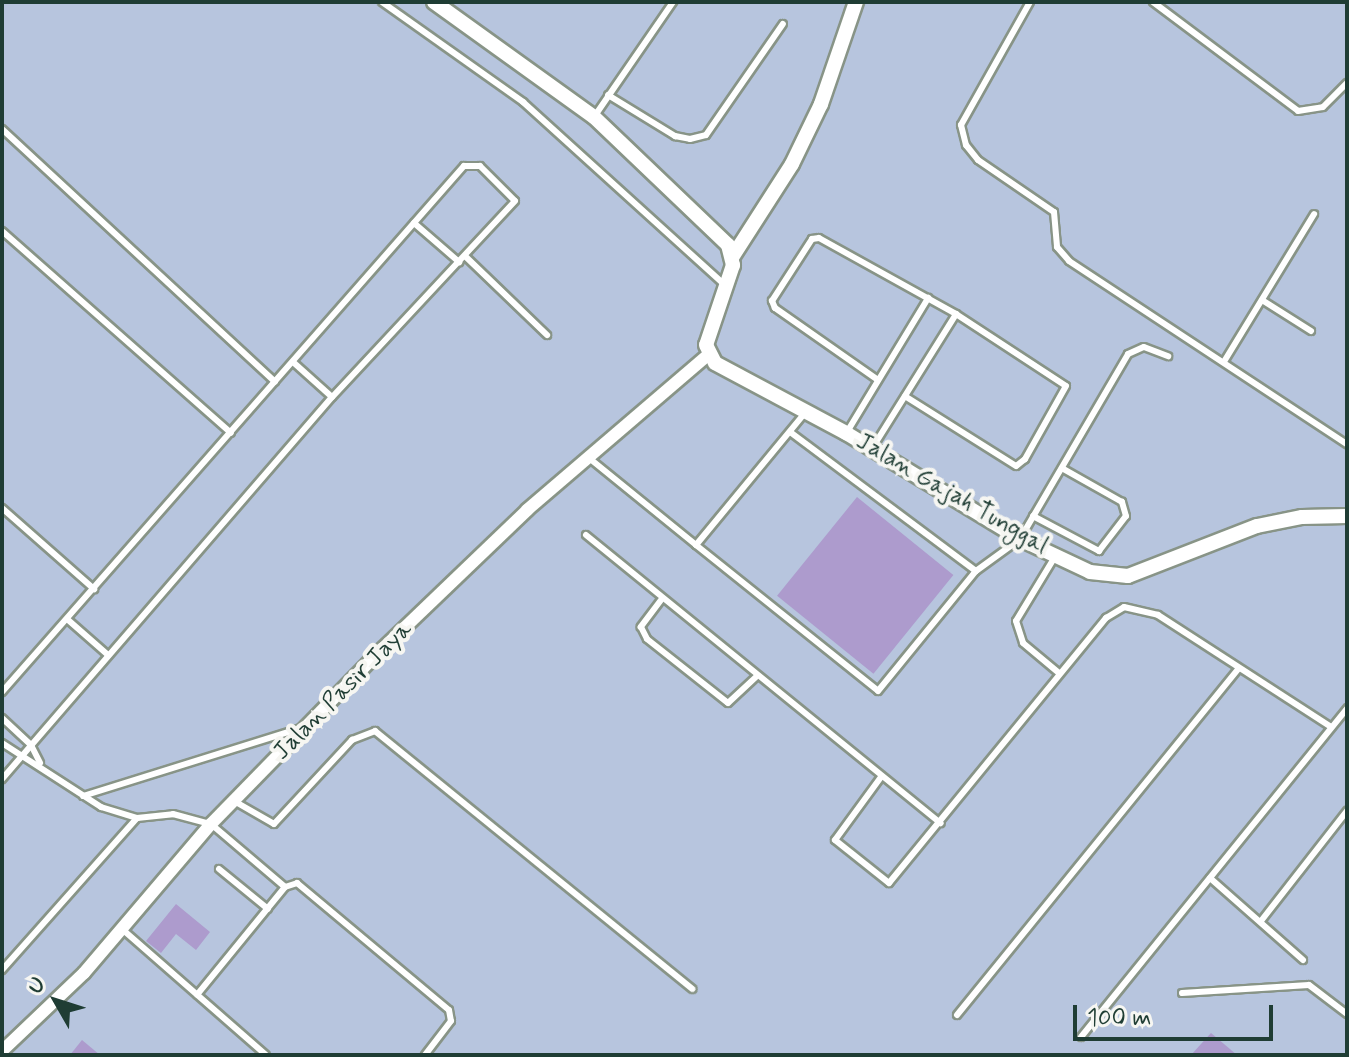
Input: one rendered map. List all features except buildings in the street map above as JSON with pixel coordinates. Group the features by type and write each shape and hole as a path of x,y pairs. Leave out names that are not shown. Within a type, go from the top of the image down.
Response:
{"street":[{"path":"434,2 594,117 723,240 733,256"},
{"path":"708,355 709,330 733,256 792,164 821,104 856,2"},
{"name":"Jalan Gajah Tunggal","path":"708,355 730,373 846,433 1020,539 1090,572 1128,576 1257,526 1302,517 1347,516"},
{"name":"Jalan Pasir Jaya","path":"3,1053 84,973 211,824 306,726 527,510 708,355"}],"lane":[{"path":"382,2 535,112 725,284"},
{"path":"594,117 673,2"},
{"path":"1030,2 961,125 966,145 978,160 1054,212 1057,247 1069,261 1225,360 1347,444"},
{"path":"1153,2 1298,111 1323,107 1347,83"},
{"path":"608,95 675,136 690,139 706,135 783,24"},
{"path":"2,129 275,382"},
{"path":"2,692 464,166 480,166 515,201 332,397 2,779"},
{"path":"1225,360 1314,214"},
{"path":"414,223 462,259 547,335"},
{"path":"2,231 231,433"},
{"path":"878,380 775,308 772,301 803,248 819,238 956,314 1065,383 1025,459 1016,466 905,396"},
{"path":"846,433 928,298"},
{"path":"1262,300 1311,331"},
{"path":"872,449 956,314"},
{"path":"589,458 878,691 976,571 1020,539 1128,354 1144,347 1168,356"},
{"path":"293,362 332,397"},
{"path":"696,545 807,411"},
{"path":"790,432 976,571"},
{"path":"1033,516 1099,551 1126,516 1122,502 1062,468"},
{"path":"2,508 94,589"},
{"path":"586,535 661,600 941,823"},
{"path":"1057,555 1016,621 1023,643 1059,673"},
{"path":"661,600 641,627 647,639 728,703 756,677"},
{"path":"881,777 834,838 887,882 941,823 1108,616 1128,606 1158,615 1331,727"},
{"path":"67,619 108,655"},
{"path":"957,1015 1239,668"},
{"path":"1081,1037 1347,708"},
{"path":"2,718 31,745 40,763"},
{"path":"83,796 306,726"},
{"path":"234,801 274,824 352,740 375,731 693,989"},
{"path":"2,743 20,758 40,763 83,796 113,814 137,818 173,814 211,824 285,887"},
{"path":"1261,921 1347,811"},
{"path":"2,970 137,818"},
{"path":"219,869 268,909"},
{"path":"1210,878 1303,960"},
{"path":"197,995 285,887 297,883 449,1010 451,1021 425,1055"},
{"path":"122,929 266,1055"},
{"path":"1182,993 1309,985 1347,1014"}],"shaded area":[{"path":"2,2 1347,2 1347,1055 2,1055"}]}
